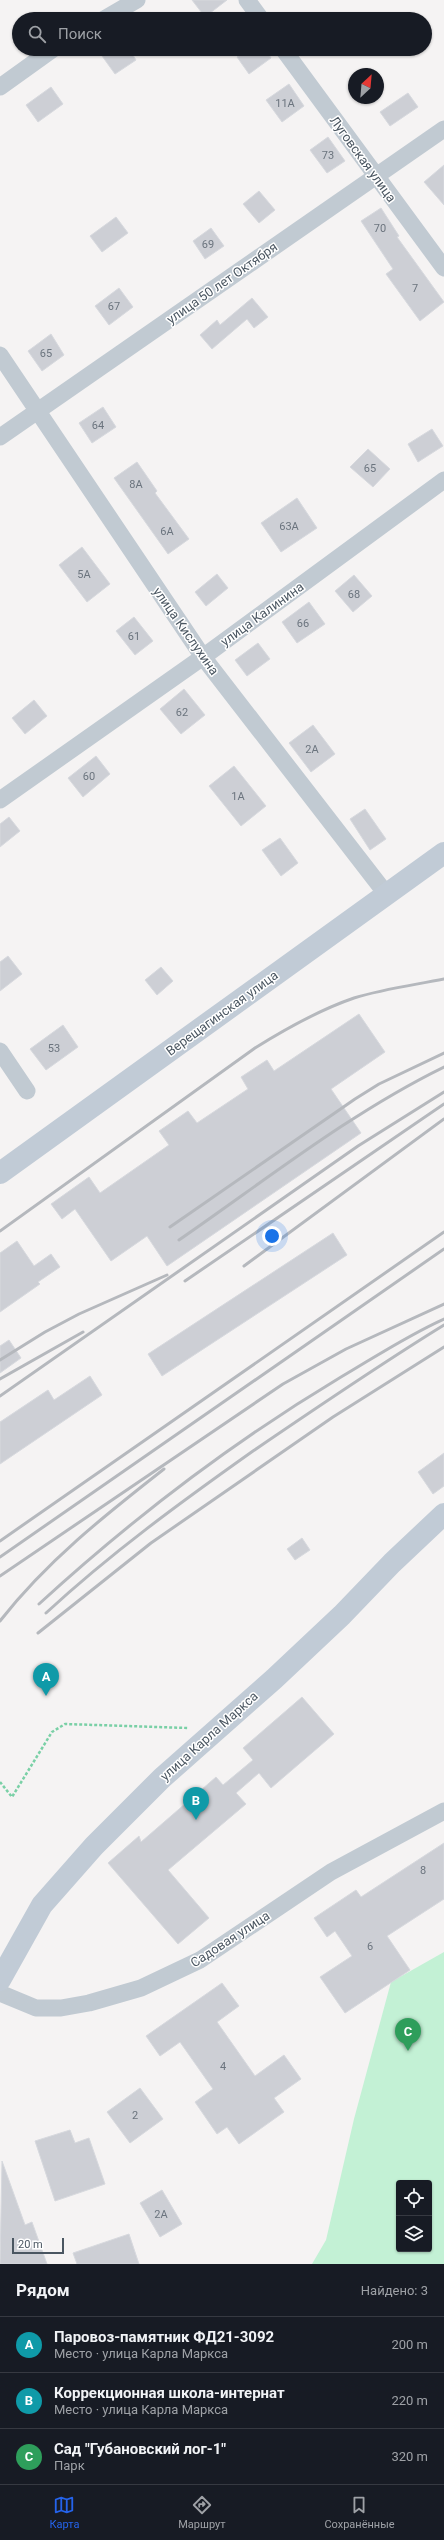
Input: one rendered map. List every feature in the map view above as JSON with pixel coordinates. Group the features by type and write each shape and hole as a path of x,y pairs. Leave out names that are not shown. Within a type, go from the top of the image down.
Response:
{"main road":[{"name":"Верещагинская улица","path":"0,1173 444,853"},
{"name":"улица Карла Маркса","path":"0,1980 42,1904 60,1882 162,1778 274,1679 444,1514"}],"street":[{"path":"116,12 137,0"},
{"path":"247,0 256,12"},
{"path":"0,87 43,56"},
{"name":"Луговская улица","path":"288,56 444,268"},
{"name":"улица 50 лет Октября","path":"0,437 444,129"},
{"name":"улица Кислухина","path":"0,355 203,657 387,895"},
{"name":"улица Калинина","path":"0,800 203,657 444,480"},
{"path":"0,1051 27,1091"},
{"name":"Садовая улица","path":"0,1993 16,2002 36,2008 61,2008 89,2003 141,1988 200,1960 331,1872 412,1826 444,1812"}],"path":[{"path":"0,1782 12,1797 52,1732 64,1724 206,1728 211,1734"}],"green space":[{"path":"444,1952 444,2264 312,2264 326,2240 354,2119 391,1982"}],"building":[{"path":"192,0 227,0 211,12 201,12"},
{"path":"102,56 133,56 136,60 115,74"},
{"path":"270,56 271,58 249,74 237,57"},
{"path":"289,84 304,106 282,122 266,100"},
{"path":"51,87 63,104 38,122 26,105"},
{"path":"408,93 418,107 390,126 380,112"},
{"path":"328,137 345,161 327,173 310,150"},
{"path":"444,165 444,205 424,182"},
{"path":"259,191 275,210 259,223 243,204"},
{"path":"381,208 399,236 397,237 444,302 420,321 386,274 393,269 361,221"},
{"path":"116,217 128,233 102,252 90,236"},
{"path":"211,228 224,246 205,259 193,241"},
{"path":"119,288 133,307 109,325 95,306"},
{"path":"252,298 268,317 254,328 247,319 212,349 200,335 217,320 220,325"},
{"path":"51,334 64,355 42,371 28,351"},
{"path":"103,407 116,427 92,443 79,423"},
{"path":"432,429 443,446 418,462 408,444"},
{"path":"368,449 390,469 373,487 350,467"},
{"path":"137,462 157,491 155,493 189,539 168,554 114,478"},
{"path":"297,498 317,528 281,552 261,523"},
{"path":"82,547 110,584 87,602 59,565"},
{"path":"217,574 228,588 206,606 195,592"},
{"path":"354,575 372,596 353,612 335,591"},
{"path":"309,602 325,624 297,643 282,622"},
{"path":"134,617 153,641 135,655 116,631"},
{"path":"258,643 270,659 247,676 235,660"},
{"path":"184,689 205,715 181,734 160,709"},
{"path":"34,700 47,716 25,734 12,718"},
{"path":"313,725 335,754 311,772 289,743"},
{"path":"96,756 110,774 83,797 68,778"},
{"path":"234,766 266,806 241,826 209,786"},
{"path":"365,809 386,839 370,850 350,819"},
{"path":"9,817 20,831 0,847 0,824"},
{"path":"280,838 298,863 281,876 262,850"},
{"path":"8,956 22,974 0,991 0,962"},
{"path":"161,967 173,981 157,995 145,980"},
{"path":"359,1014 385,1052 331,1089 361,1133 167,1266 147,1236 111,1261 75,1209 62,1219 51,1204 89,1177 100,1193 169,1145 159,1131 188,1111 197,1123 248,1089 241,1077 267,1060 274,1071"},
{"path":"63,1025 78,1047 46,1070 30,1049"},
{"path":"333,1233 347,1255 162,1376 148,1354"},
{"path":"17,1241 34,1266 51,1254 60,1267 38,1282 40,1284 0,1312 0,1253"},
{"path":"9,1340 21,1358 0,1373 0,1346"},
{"path":"90,1376 102,1395 0,1464 0,1422 48,1390 54,1400"},
{"path":"444,1453 444,1486 433,1494 418,1472"},
{"path":"302,1538 310,1550 295,1560 287,1549"},
{"path":"302,1697 334,1734 271,1788 259,1773 236,1793 246,1804 168,1870 209,1918 178,1944 108,1863 139,1836 141,1842 216,1777 223,1785 253,1760 243,1748"},
{"path":"444,1843 444,1899 387,1936 410,1970 345,2013 320,1977 352,1956 335,1931 327,1937 314,1918 356,1890 361,1897"},
{"path":"222,1983 239,2006 217,2022 255,2076 284,2055 301,2079 274,2098 284,2112 239,2144 227,2127 217,2134 195,2102 213,2089 180,2042 160,2056 146,2036"},
{"path":"140,2088 163,2119 130,2143 107,2112"},
{"path":"70,2130 75,2143 89,2138 105,2184 55,2201 35,2141"},
{"path":"2,2161 25,2225 32,2222 47,2264 0,2264"},
{"path":"162,2190 182,2224 160,2237 140,2203"},
{"path":"129,2234 139,2264 77,2264 73,2253"}],"railway":[{"path":"0,1231 255,1048 291,1027 328,1008 354,998 444,979"},
{"path":"170,1227 355,1099 379,1084 444,1053"},
{"path":"179,1240 342,1126 409,1085 444,1067"},
{"path":"0,1396 358,1146 444,1092"},
{"path":"185,1281 444,1104"},
{"path":"244,1266 444,1119"},
{"path":"0,1541 444,1232"},
{"path":"0,1557 444,1249"},
{"path":"0,1360 45,1332 79,1314 167,1275"},
{"path":"0,1576 283,1384 346,1349 444,1304"},
{"path":"39,1604 147,1511 222,1455 300,1402 405,1339 444,1319"},
{"path":"46,1613 121,1549 199,1489 324,1403 444,1325"},
{"path":"0,1379 83,1332"},
{"path":"38,1633 151,1543 333,1417 444,1347"},
{"path":"0,1621 37,1579 77,1540 164,1469"}],"place":[{"name":"Паровоз-памятник ФД21-3092","path":"46,1696"},
{"name":"Коррекционная школа-интернат","path":"196,1820"},
{"name":"Сад \"Губановский лог-1\"","path":"408,2051"}]}
